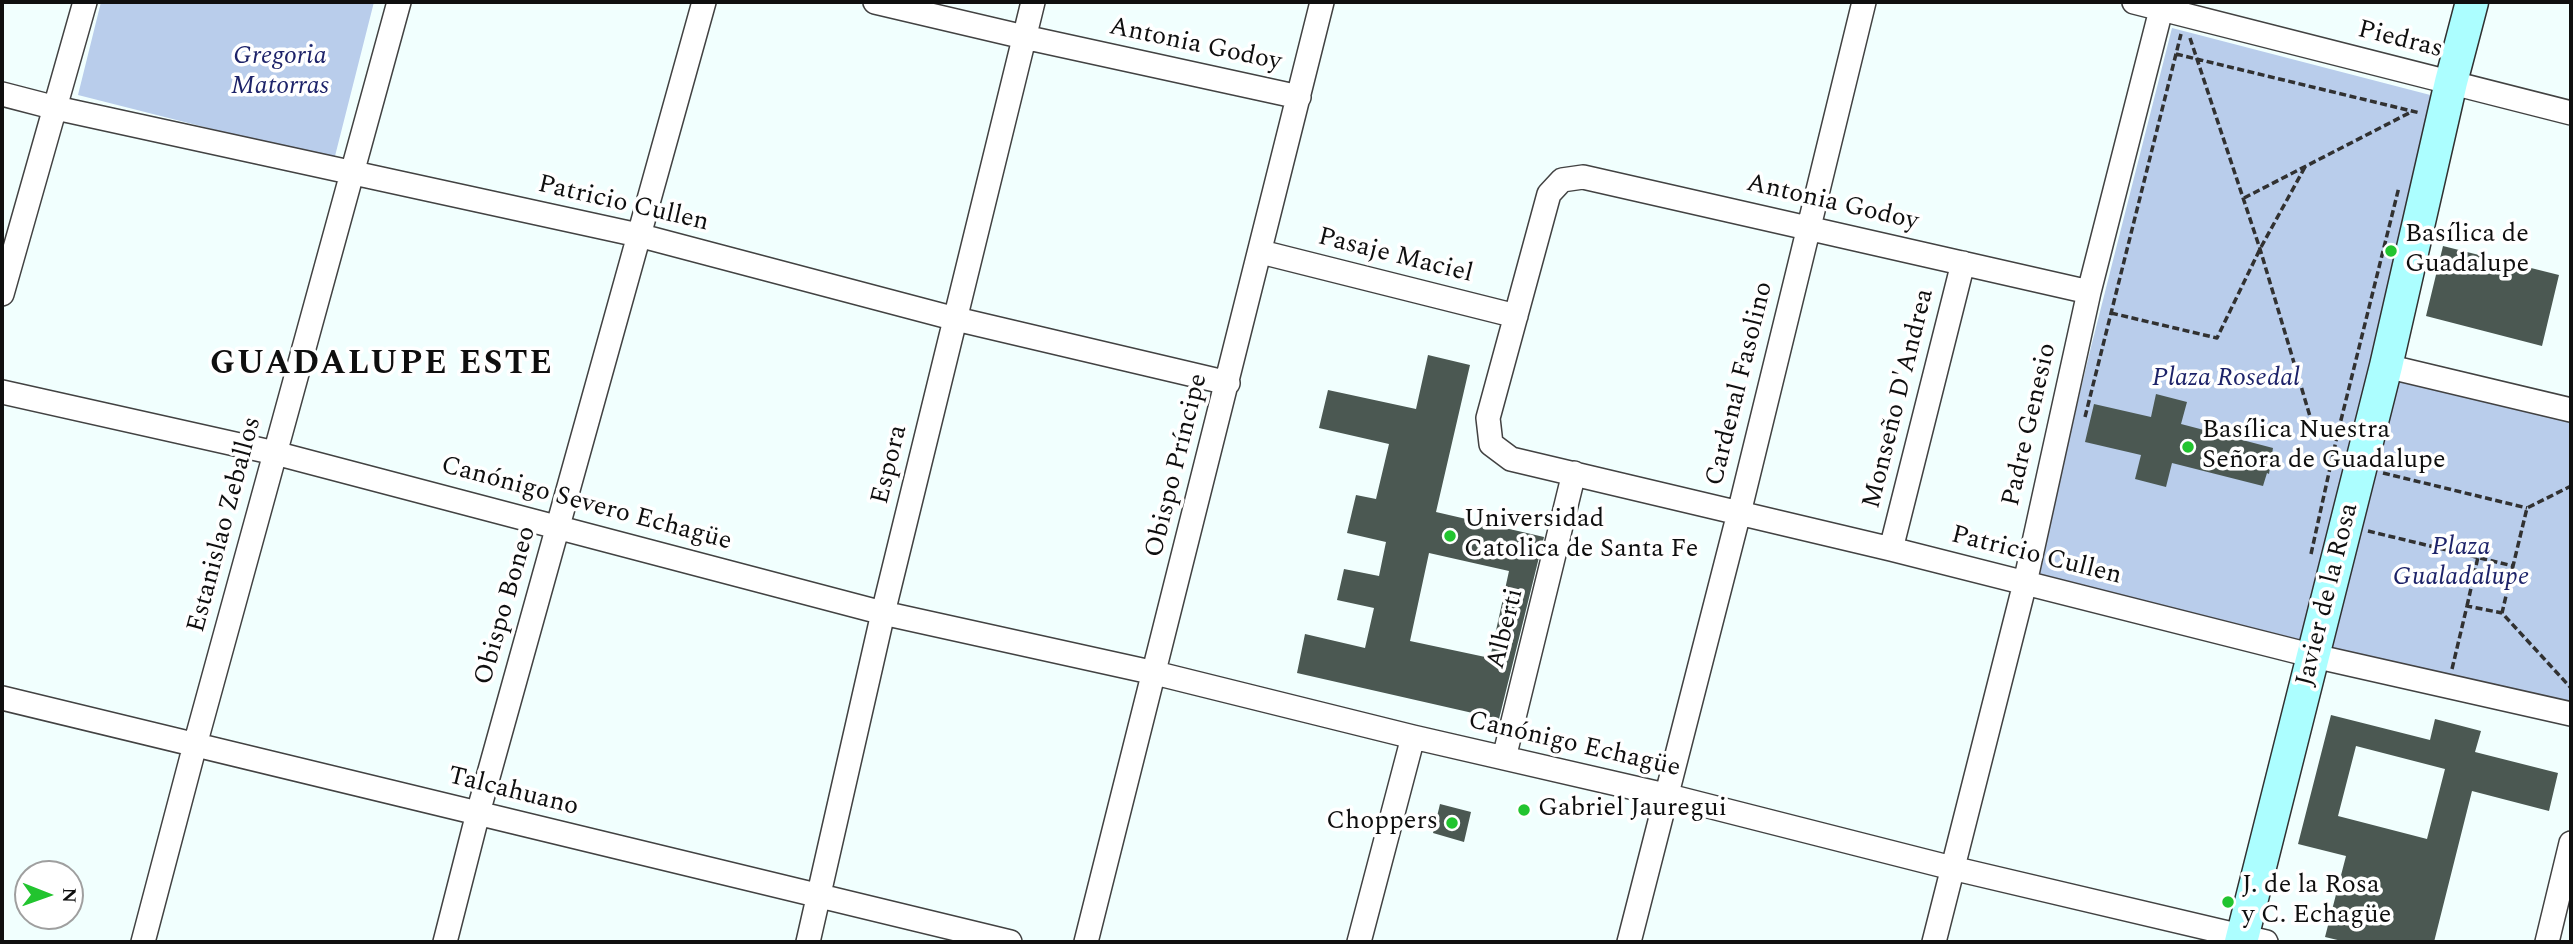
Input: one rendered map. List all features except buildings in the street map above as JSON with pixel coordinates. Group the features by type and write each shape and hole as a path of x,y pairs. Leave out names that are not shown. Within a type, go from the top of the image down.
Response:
{"street":[{"path":"2,294 85,2"},
{"name":"Estanislao Zeballos","path":"143,942 399,2"},
{"name":"Obispo Boneo","path":"445,942 478,813 704,2"},
{"name":"Antonia Godoy","path":"875,2 1299,97"},
{"name":"Espora","path":"808,942 883,612 1033,2"},
{"name":"Obispo Príncipe","path":"1086,942 1322,2"},
{"name":"Cardenal Fasolino","path":"1629,942 1739,513 1864,2"},
{"name":"Piedras","path":"2134,2 2162,5 2571,113"},
{"name":"Javier de la Rosa","path":"2250,940 2314,656 2386,366 2425,114 2451,82 2472,2"},
{"name":"Padre Genesio","path":"1934,942 2025,583 2089,292 2162,5"},
{"name":"Patricio Cullen","path":"2,94 639,235 957,319 1228,383"},
{"name":"Antonia Godoy","path":"1516,316 1549,194 1562,180 1583,177 2089,292"},
{"name":"Pasaje Maciel","path":"1261,252 1516,316"},
{"name":"Monseño D'Andrea","path":"1891,549 1963,263"},
{"name":"Patricio Cullen","path":"1516,316 1488,418 1491,444 1511,459 1891,549 2314,656 2571,714"},
{"path":"2386,366 2571,410"},
{"name":"Canónigo Severo Echagüe","path":"2,393 275,453 883,612 1155,673"},
{"name":"Alberti","path":"1504,758 1574,473"},
{"name":"Canónigo Echagüe","path":"1155,673 1413,737 1665,795 2250,940"},
{"name":"Talcahuano","path":"2,698 1010,942"},
{"path":"1359,942 1413,737"},
{"path":"2547,942 2571,843"}],"path":[{"path":"2085,417 2182,31 2189,33 2198,59 2260,249 2312,423 2338,432"},
{"path":"2152,47 2425,114"},
{"path":"2244,198 2305,167 2425,114"},
{"path":"2111,313 2217,338 2260,249 2305,167"},
{"path":"2311,555 2338,432 2401,179"},
{"path":"2360,468 2527,508 2571,486"},
{"path":"2502,613 2527,508"},
{"path":"2346,526 2513,566"},
{"path":"2448,686 2478,557"},
{"path":"2468,606 2502,613 2571,688"}],"green space":[{"name":"Gregoria Matorras","path":"101,2 374,2 334,160 78,95"},
{"name":"Plaza Rosedal","path":"2172,28 2438,97 2305,641 2037,574"},
{"name":"Plaza Gualadalupe","path":"2393,379 2571,421 2571,703 2325,647"}],"place":[{"name":"Basílica de Guadalupe","path":"2391,251"},
{"name":"Basílica Nuestra Señora de Guadalupe","path":"2188,447"},
{"name":"Universidad Catolica de Santa Fe","path":"1450,536"},
{"name":"Gabriel Jauregui","path":"1524,810"},
{"name":"Choppers","path":"1452,823"},
{"name":"J. de la Rosa y C. Echagüe","path":"2228,902"}],"district":[{"name":"GUADALUPE ESTE","path":"382,367"}]}
